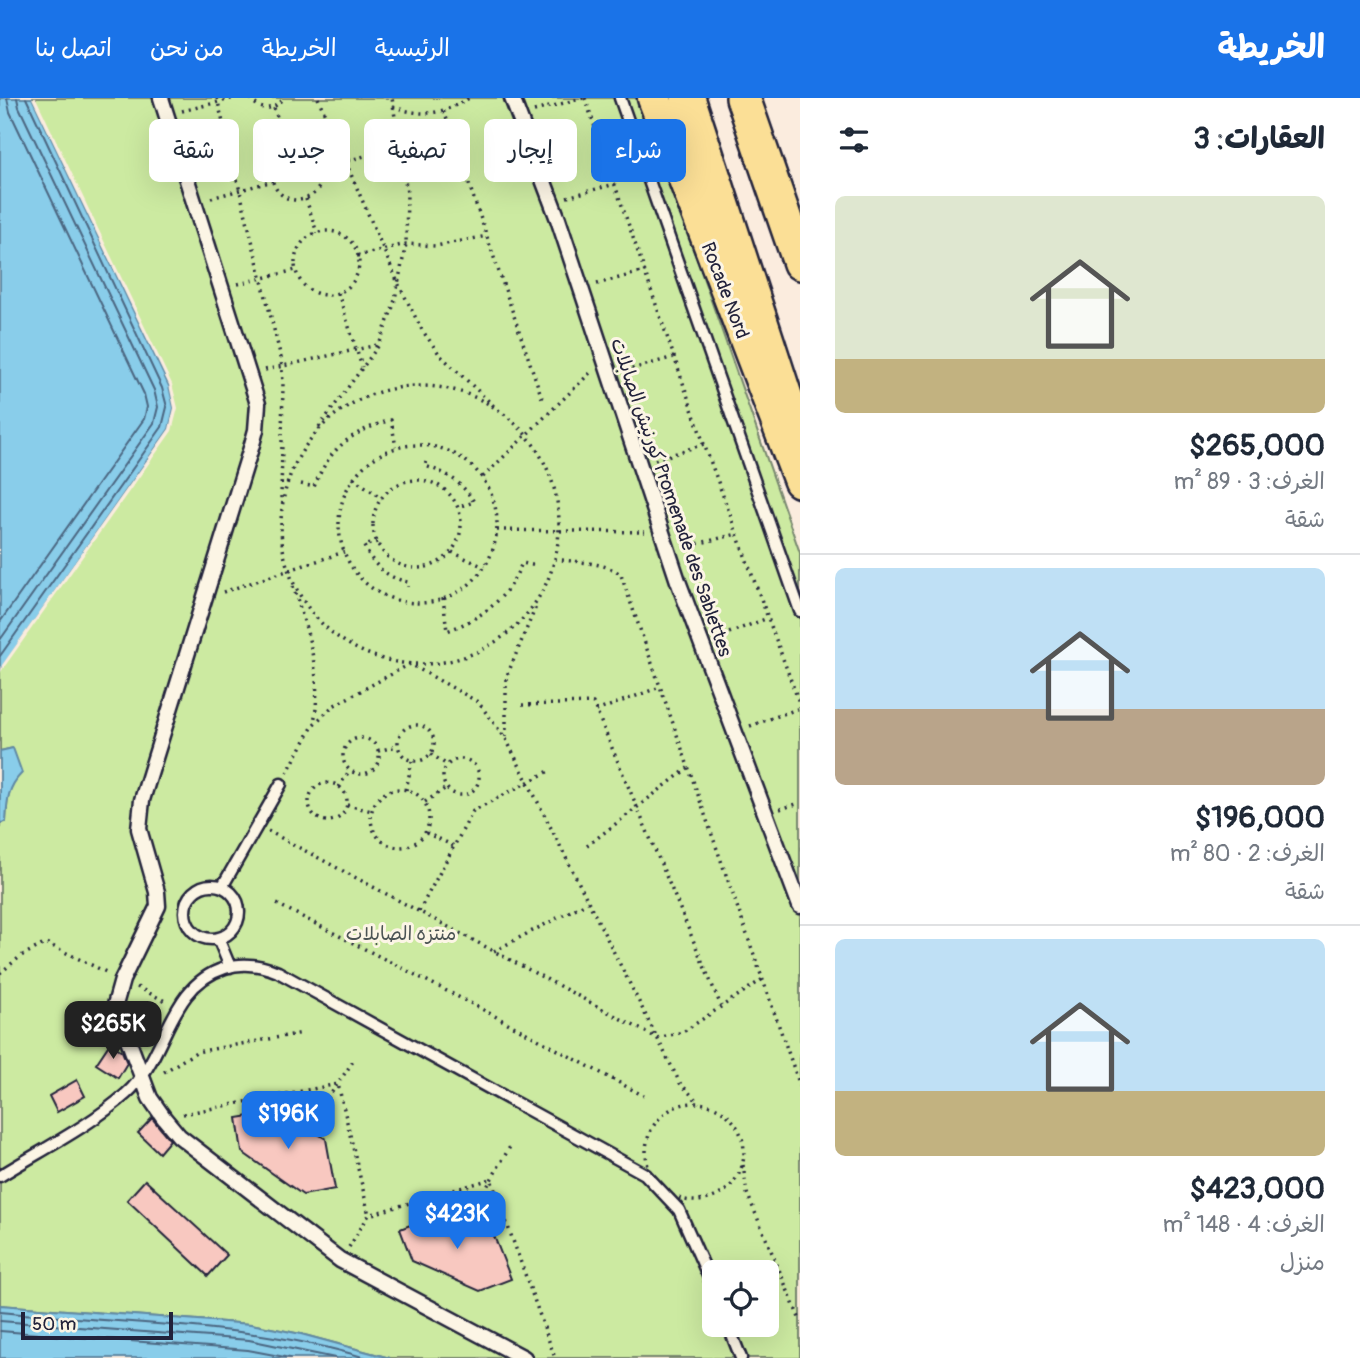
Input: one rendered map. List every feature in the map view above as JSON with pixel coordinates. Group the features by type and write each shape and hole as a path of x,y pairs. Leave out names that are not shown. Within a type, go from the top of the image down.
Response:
{"highway":[{"name":"Rocade Nord","path":"654,98 800,481"},
{"name":"Rocade Nord","path":"688,98 800,442"},
{"path":"743,98 800,263"}],"street":[{"path":"161,98 258,404 256,430 142,800 139,829 157,892 158,906 122,980 115,1005 150,1098 179,1136 340,1260 524,1358"},
{"name":"كورنيش الصابلات Promenade des Sablettes","path":"512,98 581,288 668,552 800,906"}],"lane":[{"path":"620,98 800,611"},
{"path":"222,887 281,783"},
{"path":"202,887 222,887 231,892 239,911 233,929 218,938 210,939 196,933 186,918 185,909 194,892 202,887"},
{"path":"218,938 230,967"},
{"path":"0,1176 126,1095 142,1076 178,1008 199,980 230,967 255,965 278,972 631,1166 668,1196 684,1220 702,1261"},
{"path":"733,1337 741,1358"}],"path":[{"path":"167,115 218,100 235,98"},
{"path":"251,98 261,108 274,107 284,98"},
{"path":"318,98 327,119"},
{"path":"391,98 395,119"},
{"path":"518,115 584,98 704,444 800,707 735,731"},
{"path":"393,107 421,114 444,111 467,99"},
{"path":"218,100 282,367 282,545 309,638 318,681 314,724"},
{"path":"274,107 278,119"},
{"path":"444,111 541,398"},
{"path":"350,173 398,283 422,330 440,355 525,436 538,453 550,477 557,503 558,531 554,559 547,582 506,678 506,739"},
{"path":"195,202 269,182"},
{"path":"274,182 283,197 293,200 306,199 319,188 321,182"},
{"path":"281,517 285,490 295,463 363,369 388,325 406,244 406,182"},
{"path":"551,201 614,184"},
{"path":"306,199 317,233"},
{"path":"333,232 343,236 352,243 357,256 356,276 349,287 338,293 326,295 314,292 304,285 296,270 297,252 302,242 317,233 333,232"},
{"path":"357,256 406,244 436,246 487,236"},
{"path":"222,288 296,270"},
{"path":"581,288 645,271"},
{"path":"338,293 363,369"},
{"path":"249,373 379,345"},
{"path":"610,375 674,358"},
{"path":"482,478 588,375"},
{"path":"310,439 328,420 350,405 374,393 400,387 427,386 454,390 502,413"},
{"path":"301,485 314,486 328,459 340,445 353,434 369,427 391,420 396,447"},
{"path":"639,464 704,444"},
{"path":"426,445 452,452 474,468 489,491 497,530 484,566 470,583 443,598 424,603 399,601 375,591 357,574 344,552 338,526 342,499 353,478 374,457 396,447 426,445"},
{"path":"426,462 425,466 445,472 467,491 474,502 458,507"},
{"path":"353,478 382,498"},
{"path":"417,479 432,482 445,489 458,507 461,531 452,552 435,565 408,567 395,562 377,542 374,515 388,490 401,482 417,479"},
{"path":"497,530 637,532"},
{"path":"668,552 737,534"},
{"path":"377,542 364,546 366,551 384,573 396,580 408,582 408,587"},
{"path":"205,598 344,552"},
{"path":"452,552 484,566"},
{"path":"554,559 618,572 800,1086"},
{"path":"443,598 447,631 468,623 495,606 507,593 522,564 537,566"},
{"path":"289,570 301,598 318,620 340,639 364,653 391,662 410,664 446,662 472,654 496,642 517,625 534,605 547,582"},
{"path":"701,643 768,618"},
{"path":"281,783 314,724 348,695 410,664"},
{"path":"410,664 478,702 506,739 680,1083 699,1103"},
{"path":"596,710 660,687"},
{"path":"522,705 593,704 721,1006"},
{"path":"418,724 433,734 434,747 431,754 423,760 412,761 405,758 398,746 402,730 418,724"},
{"path":"369,739 378,751 379,760 372,771 361,775 349,771 342,755 343,749 351,740 369,739"},
{"path":"378,751 398,746"},
{"path":"431,754 447,765"},
{"path":"458,759 470,761 478,769 480,782 468,795 456,795 446,788 443,776 447,765 458,759"},
{"path":"406,790 412,761"},
{"path":"587,846 689,768"},
{"path":"339,787 349,771"},
{"path":"419,911 473,811 549,771"},
{"path":"331,783 339,787 345,793 346,806 340,816 329,820 317,816 310,806 311,794 319,785 331,783"},
{"path":"425,802 446,788"},
{"path":"390,790 406,790 419,795 425,802 429,812 426,833 415,844 406,847 388,845 374,832 371,823 372,811 381,795 390,790"},
{"path":"346,806 372,811"},
{"path":"257,825 657,1038 683,1032 763,979"},
{"path":"426,833 454,846"},
{"path":"494,951 589,902"},
{"path":"276,904 476,1006 643,1096"},
{"path":"0,973 21,956 46,943 178,1008"},
{"path":"164,1072 196,1052 303,1033"},
{"path":"308,1128 354,1060"},
{"path":"164,1118 338,1084"},
{"path":"338,1084 369,1215"},
{"path":"743,1163 737,1177 727,1189 714,1197 699,1201 683,1199 656,1185 646,1154 648,1137 656,1122 668,1111 683,1104 699,1103 715,1108 729,1117 741,1139 747,1193 800,1320"},
{"path":"467,1222 512,1143"},
{"path":"340,1260 369,1215 491,1179"},
{"path":"491,1179 555,1358"}],"green space":[{"name":"منتزه الصابلات","path":"32,98 640,98 647,119 591,119 591,182 670,182 800,553 800,1358 390,1358 301,1334 251,1324 0,1305 0,823 6,822 13,748 0,751 0,670 169,429 169,385"}],"water":[{"path":"0,98 32,98 169,386 174,408 169,429 0,670"},
{"path":"13,748 22,773 11,790 6,822 0,823 0,751"},
{"path":"0,1305 251,1324 301,1334 390,1358 0,1358"}],"pier":[{"path":"32,98 36,98 172,384 178,408 172,431 0,673 2,665 169,429 174,408 169,385"}],"building":[{"path":"110,1043 122,1051 127,1063 118,1078 96,1064"},
{"path":"77,1080 85,1096 57,1112 49,1096"},
{"path":"282,1111 326,1139 335,1189 303,1195 242,1152 237,1118"},
{"path":"152,1118 170,1140 159,1153 138,1133"},
{"path":"145,1180 227,1255 208,1276 127,1200"},
{"path":"443,1212 492,1231 511,1279 480,1291 412,1261 400,1229"}]}
